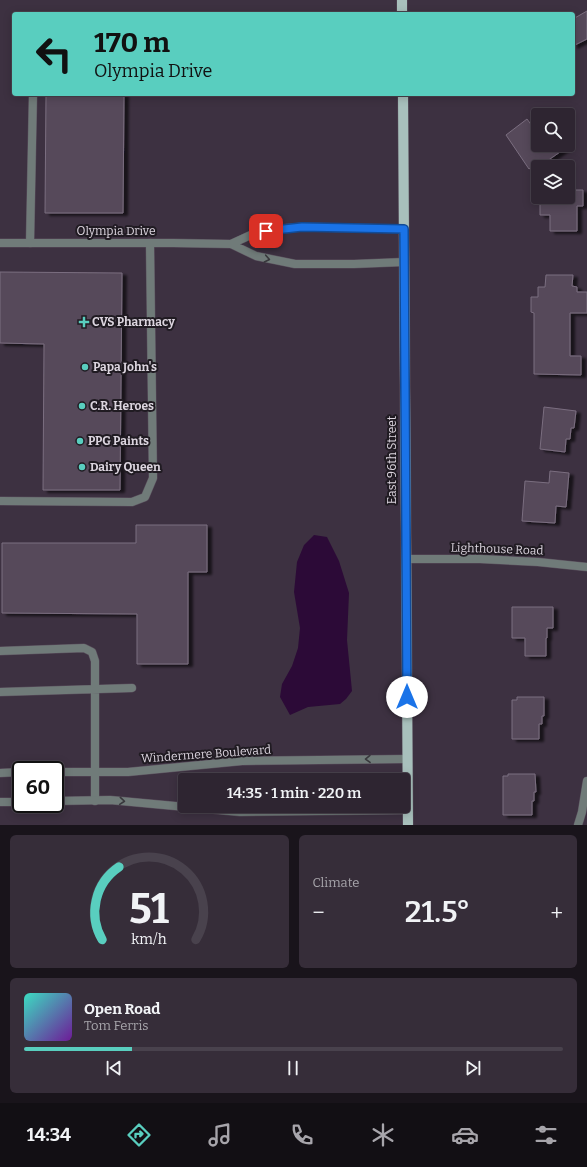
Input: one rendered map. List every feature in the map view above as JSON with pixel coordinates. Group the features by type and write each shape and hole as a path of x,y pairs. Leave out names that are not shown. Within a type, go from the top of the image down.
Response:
{"main road":[{"path":"402,0 402,12"},
{"name":"East 96th Street","path":"403,96 407,773"},
{"name":"East 96th Street","path":"408,813 408,825"}],"street":[{"path":"30,243 33,96"},
{"name":"Olympia Drive","path":"231,244 255,233 276,229 302,227 404,229"},
{"name":"Olympia Drive","path":"0,243 231,244 256,256 295,264 404,262"},
{"path":"0,501 132,502 145,497 153,478 150,243"},
{"name":"Lighthouse Road","path":"406,559 480,559 538,562 587,568"},
{"path":"0,651 84,648 92,652 95,661 95,800"},
{"path":"0,692 132,688"},
{"name":"Windermere Boulevard","path":"64,772 128,772 242,761 407,759"},
{"path":"0,772 12,772"},
{"path":"578,825 582,812 587,781"},
{"path":"64,802 110,800 178,806"},
{"path":"0,802 12,802"}],"shaded area":[{"path":"314,535 327,537 339,561 349,593 347,640 352,691 340,704 308,707 290,715 280,697 282,684 292,666 298,648 300,628 294,592 297,562 304,545"}],"building":[{"path":"587,11 587,39 575,45 575,18"},
{"path":"46,96 124,96 123,213 45,213"},
{"path":"527,119 531,124 531,152 560,152 549,160 531,160 531,168 529,169 506,135"},
{"path":"575,190 583,190 583,206 577,206 577,231 550,231 550,215 540,215 540,204 575,204"},
{"path":"0,272 122,273 120,490 43,490 44,344 0,343"},
{"path":"546,275 573,275 572,286 577,287 577,292 587,292 587,313 570,313 570,356 581,356 581,375 534,374 534,313 531,312 531,297 538,297 538,287 545,287"},
{"path":"544,407 576,411 574,428 571,428 570,439 566,439 565,452 540,449"},
{"path":"550,471 569,473 566,507 556,506 555,523 522,521 525,481 549,483"},
{"path":"136,525 207,525 207,572 188,572 188,664 137,664 137,614 2,613 2,543 136,543"},
{"path":"512,607 553,607 553,628 547,628 546,656 525,656 525,638 512,638"},
{"path":"517,697 544,697 544,716 542,716 542,724 539,724 539,739 512,739 512,700 517,700"},
{"path":"508,774 535,774 536,792 534,792 534,801 532,801 532,815 503,815 503,776 508,776"}],"place":[{"name":"CVS Pharmacy","path":"84,322"},
{"name":"Papa John's","path":"85,367"},
{"name":"C.R. Heroes","path":"82,406"},
{"name":"PPG Paints","path":"80,441"},
{"name":"Dairy Queen","path":"82,467"}],"route":[{"path":"266,231 302,227 404,229 407,697"}]}
